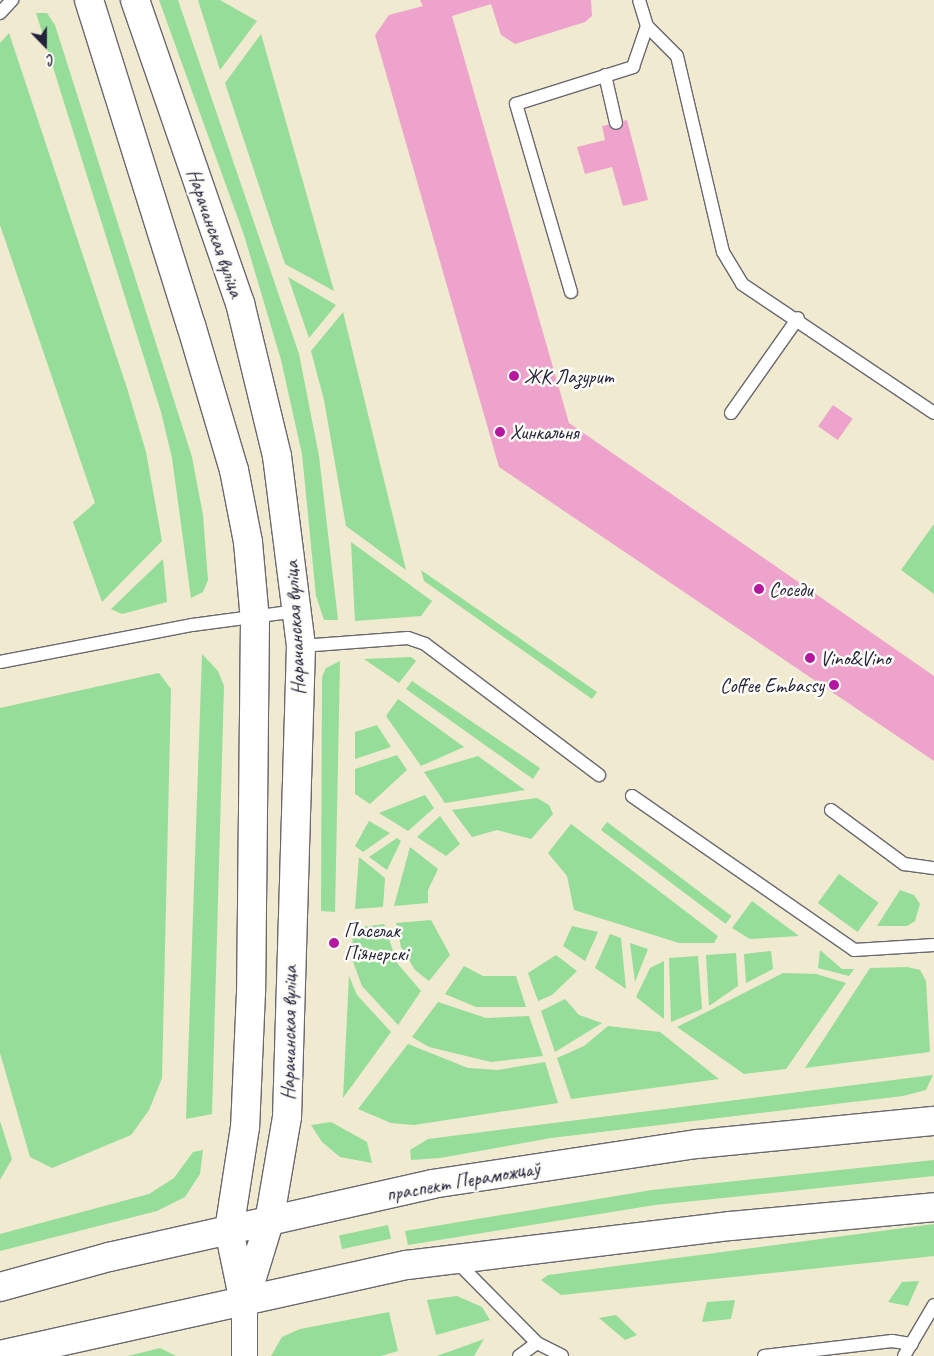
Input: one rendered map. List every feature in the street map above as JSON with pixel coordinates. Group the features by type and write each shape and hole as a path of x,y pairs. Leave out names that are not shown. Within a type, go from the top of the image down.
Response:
{"main road":[{"name":"Нарачанская вуліца","path":"89,0 234,470 248,542 255,620 251,1002 245,1127 228,1230"},
{"name":"Нарачанская вуліца","path":"135,0 240,303 277,456 301,646 288,1117 269,1222 244,1304"},
{"name":"праспект Пераможцаў","path":"0,1287 228,1230 432,1184 698,1144 934,1121"},
{"path":"0,1355 244,1304 407,1265 731,1226 934,1207"},
{"path":"228,1230 244,1304"}],"street":[{"path":"244,1304 244,1356"}],"lane":[{"path":"0,13 12,0"},
{"path":"639,0 647,26 677,56 723,252 742,284 798,318 934,413"},
{"path":"571,292 516,104 633,67 647,26"},
{"path":"605,75 616,122"},
{"path":"730,413 798,318"},
{"path":"0,662 192,625 255,620 297,611"},
{"path":"301,646 408,638 425,644 599,775"},
{"path":"632,796 854,950 934,945"},
{"path":"831,810 904,864 934,868"},
{"path":"455,1260 537,1343 562,1356"},
{"path":"904,1356 934,1305"},
{"path":"764,1356 892,1341 912,1344"},
{"path":"519,1356 537,1343"}],"green space":[{"path":"159,0 178,0 299,354 319,456 338,620 324,620 316,596 302,454 281,360 244,235"},
{"path":"198,0 220,0 257,21 220,70"},
{"path":"36,13 47,13 55,25 192,457 203,515 208,580 203,592 191,598 172,458 161,412"},
{"path":"9,33 127,388 146,452 162,541 102,602 73,522 95,503 0,225 0,43"},
{"path":"261,34 334,291 285,264 225,83"},
{"path":"288,277 336,305 309,338"},
{"path":"343,312 406,570 346,526 324,400 311,351"},
{"path":"934,524 934,594 901,570"},
{"path":"351,542 432,601 421,616 355,621"},
{"path":"163,559 167,602 122,614 111,609"},
{"path":"421,570 597,692 592,699 424,581"},
{"path":"202,654 218,671 224,686 212,1114 186,1119"},
{"path":"411,657 416,661 399,683 364,659"},
{"path":"340,661 335,912 321,911 322,677 326,668"},
{"path":"159,673 171,689 162,1078 149,1110 131,1135 52,1168 30,1157 0,1053 0,708"},
{"path":"412,681 540,768 533,779 406,689"},
{"path":"398,699 464,747 421,766 386,716"},
{"path":"377,725 391,747 355,759 355,732"},
{"path":"397,755 407,770 370,804 355,794 355,769"},
{"path":"478,756 525,790 445,803 424,772"},
{"path":"425,795 434,808 408,831 379,813"},
{"path":"537,798 549,805 553,814 531,839 497,830 472,837 452,810"},
{"path":"440,816 460,844 446,856 417,837"},
{"path":"369,821 390,833 363,852 355,846"},
{"path":"607,822 732,916 726,924 601,830"},
{"path":"571,824 718,936 714,943 679,943 574,910 567,876 548,853"},
{"path":"397,838 401,841 387,870 369,857"},
{"path":"410,847 438,869 428,890 428,903 394,906"},
{"path":"359,857 385,878 383,907 355,909"},
{"path":"839,874 879,903 857,932 818,903"},
{"path":"900,890 914,895 920,904 915,921 907,926 877,926"},
{"path":"752,901 799,936 750,939 732,928"},
{"path":"431,920 450,955 429,981 415,970 401,947 396,923"},
{"path":"384,924 397,963 421,991 398,1025 362,986 352,959 353,928"},
{"path":"572,926 598,932 585,961 563,946"},
{"path":"610,934 621,938 626,989 595,968"},
{"path":"630,943 648,949 635,982"},
{"path":"820,950 842,969 854,969 849,976 818,968"},
{"path":"771,951 773,969 746,983 744,954"},
{"path":"736,953 738,986 709,1006 706,955"},
{"path":"556,955 577,971 552,995 538,1001 528,973"},
{"path":"698,956 702,1009 671,1022 669,958"},
{"path":"664,961 664,1019 636,997 650,968"},
{"path":"464,966 483,976 516,976 526,1007 476,1007 445,994"},
{"path":"907,967 920,970 926,981 930,1052 805,1068 870,968"},
{"path":"783,973 816,974 846,983 786,1069 744,1074 677,1027"},
{"path":"349,976 357,995 391,1032 343,1098"},
{"path":"565,999 579,1015 602,1023 555,1052 541,1011"},
{"path":"438,1002 486,1018 529,1016 543,1056 491,1062 429,1047 412,1037"},
{"path":"608,1026 660,1032 719,1079 571,1099 557,1058 584,1046"},
{"path":"408,1044 468,1068 498,1070 545,1062 558,1103 414,1125 391,1123 358,1109"},
{"path":"933,1075 926,1090 903,1096 551,1138 440,1158 411,1160 410,1150 428,1139"},
{"path":"0,1121 12,1159 0,1180"},
{"path":"331,1122 367,1142 372,1163 340,1157 322,1142 311,1125"},
{"path":"203,1150 200,1174 185,1197 157,1211 0,1251 0,1234 149,1194 174,1178 193,1152"},
{"path":"934,1160 934,1176 655,1205 408,1245 405,1231 652,1190"},
{"path":"934,1224 934,1256 561,1295 541,1280 548,1275"},
{"path":"388,1225 391,1239 342,1249 339,1235"},
{"path":"919,1281 908,1306 888,1302 902,1282"},
{"path":"457,1296 482,1307 490,1320 436,1335 427,1300"},
{"path":"735,1300 731,1319 702,1322 707,1302"},
{"path":"389,1312 398,1351 381,1356 271,1356 282,1337 300,1329"},
{"path":"616,1315 637,1335 625,1340 599,1318"},
{"path":"484,1339 474,1356 437,1356"},
{"path":"160,1348 176,1356 128,1356"}],"building":[{"name":"ЖК Лазурит","path":"420,0 591,0 592,16 585,22 515,44 501,35 491,4 452,16 569,423 934,676 934,761 499,467 375,35 389,15 423,6"},
{"path":"627,120 648,200 623,206 612,167 585,174 577,147 605,140 602,126"},
{"path":"833,405 853,419 838,440 818,426"}],"place":[{"name":"ЖК Лазурит","path":"514,376"},
{"name":"Хинкальня","path":"500,432"},
{"name":"Соседи","path":"759,589"},
{"name":"Vino&Vino","path":"810,658"},
{"name":"Coffee Embassy","path":"834,685"},
{"name":"Паселак Піянерскі","path":"334,943"}]}
